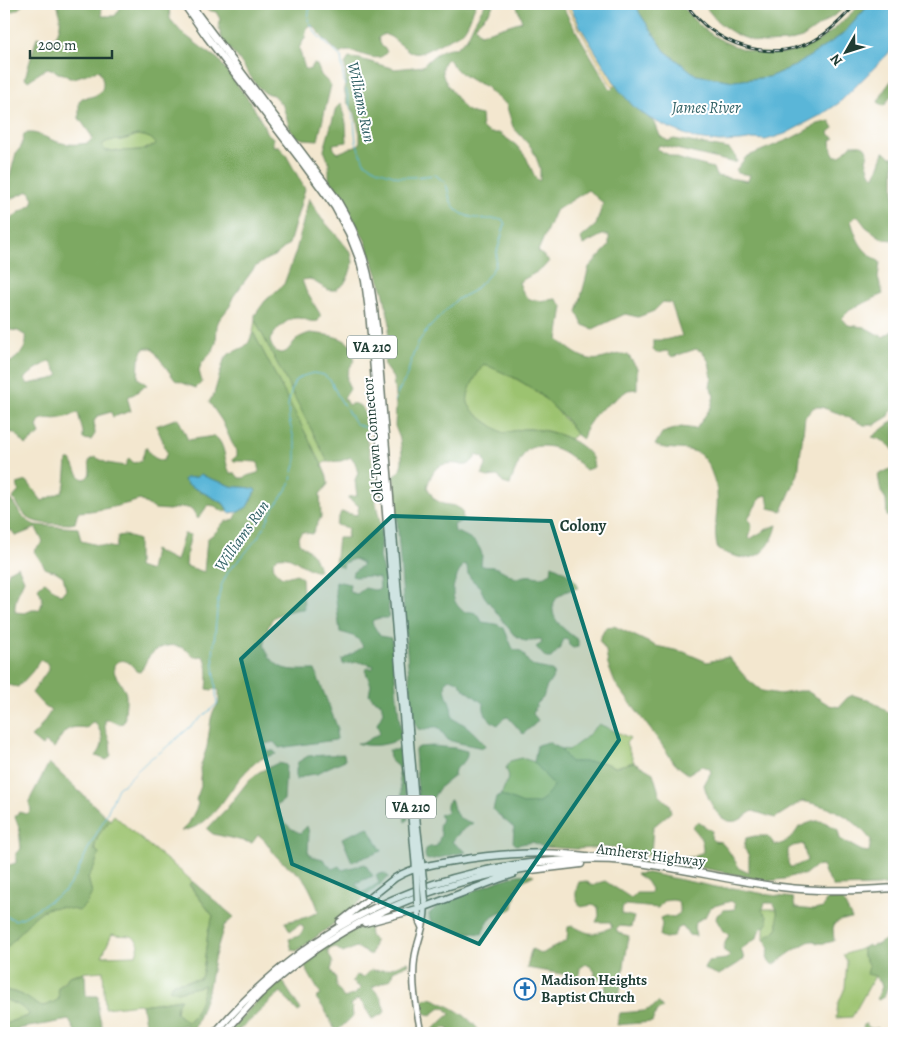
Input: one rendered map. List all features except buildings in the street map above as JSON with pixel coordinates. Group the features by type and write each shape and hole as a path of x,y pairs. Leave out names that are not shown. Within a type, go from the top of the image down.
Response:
{"highway":[{"name":"Old Town Connector","path":"184,4 332,203 349,233 361,266 369,311 419,868"},
{"name":"Old Town Connector","path":"190,4 336,198 354,233 366,266 376,326 422,905"},
{"path":"300,953 395,878 419,868 514,853 586,856 622,861"},
{"name":"Amherst Highway","path":"215,1033 240,1004 268,978 327,934 400,896 466,875 505,866 570,860 622,861 798,889 838,891 894,889"},
{"path":"338,935 366,922 513,874 581,864"},
{"name":"Amherst Highway","path":"224,1033 268,988 309,954 338,935 392,906 454,884 497,873 544,866 581,864 641,867 762,889 795,892 836,894 894,889"}],"main road":[{"name":"Old Town Connector","path":"421,1033 414,996 414,976 415,958 422,928 419,921 422,905"}],"highlighted area":[{"path":"392,516 551,521 619,740 479,944 292,864 241,659"}],"green space":[{"path":"4,4 24,4 15,11 4,12"},
{"path":"57,4 101,4 102,16 115,16 123,4 169,4 170,19 181,32 218,59 251,103 266,132 273,138 273,146 279,146 286,155 305,189 289,244 276,255 255,267 219,320 216,343 213,350 201,364 199,371 202,382 196,388 175,380 152,348 144,348 139,360 138,378 147,385 129,396 128,400 131,411 113,417 111,412 97,416 94,421 95,434 91,440 83,439 78,413 63,418 43,419 40,420 37,427 40,434 26,445 15,433 4,432 4,361 11,362 23,351 26,344 26,336 18,331 4,329 4,226 18,213 32,205 34,199 29,191 4,201 4,184 7,183 10,176 16,153 21,147 24,134 36,134 67,144 88,143 93,138 79,118 79,102 82,98 99,93 103,87 102,76 99,70 69,78 64,74 47,68 28,81 25,78 37,37 52,41 58,32 60,23","holes":["137,135 150,138 156,144 146,149 125,151 106,151 102,145 109,141 121,140","50,361 59,375 52,379 28,384 24,379"]},
{"path":"199,4 476,4 462,32 419,53 410,52 391,37 384,34 378,38 381,45 387,51 384,55 374,58 348,51 340,54 323,38 314,26 307,27 305,38 299,48 305,69 309,70 314,64 317,65 321,75 331,85 318,140 303,139 295,136 290,129 283,106 273,95 265,93 257,86 238,58 223,42 219,29 220,19 216,12 208,10"},
{"path":"485,4 494,4 490,11 475,26 480,34 522,21 516,4 562,4 611,90 616,85 633,106 655,123 660,136 668,141 674,139 729,149 735,155 737,162 731,162 659,145 657,149 677,158 713,168 716,176 748,181 750,175 738,173 736,170 746,157 792,138 818,124 830,121 834,128 829,132 835,138 831,140 832,151 835,156 840,156 851,145 864,146 868,154 866,159 869,170 875,177 884,152 894,157 894,240 883,239 866,227 857,215 851,221 864,250 880,262 878,278 883,294 850,310 842,318 848,325 864,327 883,337 894,330 894,407 889,416 874,425 864,425 841,414 821,407 814,407 805,417 798,474 782,511 769,508 767,495 761,497 748,518 752,526 750,539 777,525 773,537 766,548 751,557 737,557 718,550 716,543 716,489 709,466 703,458 698,453 691,451 655,445 662,433 681,427 696,429 711,407 714,396 710,386 712,378 709,362 703,352 696,349 672,357 667,351 656,353 653,349 653,340 664,340 682,336 671,303 663,302 654,311 638,317 625,314 593,329 583,325 577,312 589,267 609,246 609,235 602,235 583,245 581,238 596,225 603,203 588,190 555,211 538,251 549,261 542,269 519,282 522,289 525,295 533,300 556,299 563,306 558,340 573,351 588,359 604,358 617,354 628,355 637,368 637,389 628,390 597,412 586,428 583,439 576,434 565,418 539,393 517,379 484,364 468,394 468,403 473,411 503,433 532,429 550,432 569,439 585,449 593,460 594,467 586,470 561,450 538,446 527,450 517,467 510,485 503,483 498,476 488,477 482,475 486,465 484,458 477,455 468,465 441,465 434,471 429,480 427,487 434,499 462,510 463,520 454,525 455,532 469,537 476,543 481,551 481,565 495,567 516,578 547,575 551,573 552,565 571,576 578,588 567,591 558,597 553,606 553,611 555,618 565,630 578,640 578,647 573,648 569,645 568,640 564,639 560,648 551,658 546,658 536,647 542,643 541,639 525,641 513,634 484,596 480,587 472,580 468,574 467,566 464,564 460,570 453,589 453,595 458,607 464,612 476,613 482,622 496,624 504,628 513,649 521,651 528,662 534,666 548,669 554,673 543,698 537,704 533,714 538,720 523,734 508,717 504,718 498,725 492,722 485,714 484,704 463,688 459,682 453,679 447,680 446,691 453,718 475,734 485,745 483,748 448,740 438,727 418,729 414,721 394,477 400,470 402,454 400,439 395,426 396,406 393,378 385,367 384,358 390,324 383,291 365,240 329,180 329,163 324,150 336,108 341,103 346,123 347,142 333,144 334,149 338,153 360,144 360,134 355,113 347,102 344,88 346,81 345,64 349,58 360,59 395,69 423,66 442,50 456,48 467,38","holes":["447,59 450,60 459,72 487,87 490,92 506,104 513,127 531,147 536,157 540,168 539,181 535,177 526,157 516,145 499,133 490,133 482,128 481,115 468,111 461,105 442,72 444,63"]},
{"path":"636,4 682,4 692,18 722,40 739,48 776,54 794,51 811,45 831,32 861,4 870,4 843,34 797,65 769,77 734,81 696,75 665,51 640,14"},
{"path":"703,4 847,4 842,10 802,38 787,42 764,43 737,35 726,28 717,21"},
{"path":"894,77 894,99 891,96 883,106 878,102"},
{"path":"137,135 150,138 156,144 146,149 125,151 105,151 102,145 109,141 121,140"},
{"path":"309,198 321,218 351,253 353,262 344,284 335,290 328,290 310,279 302,280 306,291 320,314 318,321 294,318 285,322 270,340 276,351 284,353 298,338 310,333 320,334 343,339 350,345 353,351 354,361 348,371 347,378 350,389 344,398 348,405 354,404 362,408 367,421 369,433 366,437 376,478 373,489 381,527 379,557 388,593 389,616 373,620 372,623 380,636 391,638 402,738 380,745 362,745 357,743 363,743 380,733 377,724 383,712 381,703 374,700 369,694 371,685 365,670 368,668 372,669 374,666 359,662 343,664 342,660 363,647 357,638 340,632 335,592 336,581 350,584 349,592 357,594 365,588 380,589 379,578 352,576 353,572 362,566 362,563 354,559 344,563 343,568 335,564 338,538 347,538 348,528 336,525 341,512 357,515 359,506 348,498 357,496 355,480 358,473 355,462 351,457 341,461 328,462 255,320 255,315 265,301 284,284 296,251"},
{"path":"255,320 328,462 322,465 253,332"},
{"path":"253,332 322,465 328,484 320,494 321,517 312,534 302,532 298,537 299,543 314,557 319,571 307,568 287,557 278,557 273,562 274,569 279,575 285,577 296,574 302,578 304,609 279,614 273,618 269,624 264,644 271,658 283,668 315,670 338,729 336,732 337,739 279,748 274,742 265,744 268,751 274,751 276,754 265,757 255,763 237,782 214,813 194,828 181,831 189,823 197,807 198,803 196,800 201,786 200,768 207,747 213,712 219,703 219,690 207,689 208,670 205,658 202,656 194,657 180,647 165,646 152,654 140,672 136,671 126,661 117,662 114,665 114,672 126,694 125,720 119,724 105,720 111,755 107,760 96,756 101,747 102,739 95,722 92,722 87,728 74,727 66,730 54,748 45,742 42,746 31,737 51,711 32,693 48,670 48,664 40,660 18,687 8,685 4,681 4,586 9,571 18,566 24,580 16,600 15,612 25,613 39,610 42,599 38,588 41,584 45,582 61,595 66,589 63,576 55,571 46,569 34,551 43,542 36,528 16,536 11,530 4,533 4,524 9,519 4,505 11,500 24,518 35,525 78,528 81,541 116,548 118,536 124,535 138,540 138,567 150,571 154,550 176,561 184,534 191,535 186,566 204,572 207,539 224,522 235,519 238,512 247,507 256,490 230,486 201,474 184,480 187,484 223,503 228,511 224,512 215,506 208,505 198,519 192,509 183,507 169,510 155,509 140,500 94,511 78,512 75,523 70,524 42,523 31,520 23,513 13,498 19,491 17,484 27,481 42,501 62,492 65,484 67,460 71,460 83,479 88,477 90,470 89,461 95,457 107,463 125,466 129,458 134,463 141,461 146,447 149,453 163,461 167,453 156,426 178,418 188,440 214,436 218,439 223,448 230,473 235,473 239,478 244,478 259,472 257,462 234,461 233,459 237,456 237,451 222,421 209,402 214,394 224,360 229,354 244,347 249,342"},
{"path":"484,364 525,384 542,396 557,410 576,434 570,439 553,432 535,429 503,433 483,420 470,407 468,394"},
{"path":"894,420 894,451 884,442 872,437"},
{"path":"894,465 894,519 887,516 886,499 881,492 878,475"},
{"path":"614,626 656,646 684,652 707,662 728,657 747,679 762,691 780,694 807,691 829,705 839,707 847,698 853,695 874,702 889,713 894,708 894,884 834,887 822,866 814,867 804,875 769,881 677,863 673,858 693,857 703,852 700,838 692,827 698,822 712,831 711,838 714,841 721,842 740,869 749,873 749,856 744,848 746,838 768,836 775,845 789,839 799,827 819,821 827,823 838,830 840,839 862,851 869,852 871,840 856,824 841,813 802,801 775,818 753,811 739,820 726,820 720,816 708,798 704,785 711,772 709,768 701,766 688,774 675,764 615,683 608,665 606,651 599,640 606,627","holes":["803,844 807,861 790,867 788,863 788,849"]},
{"path":"599,724 630,738 626,743 634,762 615,767 602,762 570,762 561,749 569,750 584,739"},
{"path":"548,742 561,749 570,762 602,762 615,767 634,762 653,773 660,796 669,804 671,812 653,827 651,854 637,856 614,847 576,849 544,847 532,842 516,845 513,842 514,828 493,810 496,797 501,795 523,804 540,803 554,786 534,762 537,745"},
{"path":"433,746 467,751 467,757 455,769 454,776 440,787 431,801 420,808 415,750 419,747"},
{"path":"389,750 399,750 403,754 408,820 405,822 398,767 390,760"},
{"path":"344,754 345,760 317,774 307,775 296,780 298,762 308,756"},
{"path":"522,758 534,762 554,786 540,803 523,804 501,795 509,776 506,768 510,761"},
{"path":"49,763 110,820 98,836 94,849 99,853 88,878 92,893 87,903 79,911 61,907 42,911 33,918 4,951 4,865 16,863 16,853 21,849 19,828 15,817 19,812 27,814 31,810 29,801"},
{"path":"278,763 286,765 284,800 276,806 283,819 291,828 300,833 307,826 309,832 308,852 311,856 323,859 332,869 339,866 342,870 365,864 373,876 356,883 362,893 379,883 376,875 384,873 389,877 331,926 297,951 292,950 289,939 299,936 304,929 301,924 290,931 285,922 304,918 319,912 304,879 279,859 258,835 252,843 213,834 207,829 227,808 249,780 259,772"},
{"path":"450,800 458,816 473,823 459,833 452,842 466,852 429,860 426,859 426,849 437,846 441,834 439,826 442,819 439,815 447,812 447,804"},
{"path":"114,815 193,882 189,885 213,916 208,932 203,972 200,979 174,983 170,988 177,992 205,985 194,1015 187,1022 176,1013 180,999 105,1008 103,971 70,976 58,988 59,999 41,1006 20,994 4,990 4,951 33,918 49,908 61,907 92,893 88,878 99,853 94,849 98,836","holes":["112,934 131,936 137,941 139,945 136,955 102,956"]},
{"path":"368,827 382,851 352,862 342,838"},
{"path":"648,873 721,888 733,888 793,898 795,908 814,910 823,908 826,900 842,899 852,919 835,923 833,928 834,941 822,943 808,942 774,965 769,962 767,957 769,949 766,941 767,936 778,927 777,909 773,903 765,903 762,911 767,916 768,924 759,931 757,938 741,949 744,959 719,975 704,969 708,961 726,959 730,955 723,950 729,935 723,931 716,919 717,915 724,910 735,909 735,904 731,901 711,907 705,917 697,921 694,927 696,936 689,935 683,926 677,929 673,937 665,938 660,936 662,924 660,918 665,916 674,917 680,913 678,901 663,901 658,908 625,905 622,909 622,914 634,917 631,927 619,926 616,929 618,933 629,936 619,997 605,993 606,979 594,980 595,972 586,964 580,968 579,977 527,968 532,949 542,954 564,942 567,940 568,927 573,926 592,933 612,927 610,922 596,922 599,916 598,907 592,905 581,907 576,895 579,882 586,881 593,886 605,881 631,898 636,893 650,893 651,889 646,881 636,874"},
{"path":"518,875 534,875 519,883 513,908 494,915 487,923 482,934 448,929 430,920 429,914 437,906 498,881"},
{"path":"193,882 234,917 224,926 214,959 208,991 191,1033 188,1033 187,1025 139,1032 145,1023 142,1005 181,999 177,1005 176,1013 187,1022 194,1015 199,1005 205,985 177,992 169,989 174,983 200,979 203,972 208,932 213,916 189,884"},
{"path":"762,909 777,909 778,927 767,936 766,941 764,940 764,927 768,924"},
{"path":"894,920 894,975 884,997 878,1000 877,998 882,987 880,981 875,976 867,974 869,966 863,956 863,948 868,945 871,947 874,944 877,945 888,938 888,932"},
{"path":"369,926 370,936 375,940 371,955 356,947 343,953 335,947 327,950 333,963 331,970 336,979 336,986 344,998 355,994 361,988 352,982 356,975 363,977 371,970 385,970 406,962 409,964 393,971 391,979 372,987 381,998 385,1011 383,1014 372,1019 358,999 350,1005 353,1016 336,1032 325,1010 316,998 321,995 302,962 333,940 351,931"},
{"path":"863,948 863,956 869,969 875,976 852,1017 836,1018 838,1004 845,988 847,961 843,955"},
{"path":"83,973 85,976 86,996 98,996 98,1011 104,1033 76,1033 69,1020 17,1029 18,1033 5,1033 4,1025 28,1016 29,1013 20,1006 4,999 4,990 20,994 42,1006 59,999 58,988 69,976"},
{"path":"283,980 301,1010 298,1012 281,992 239,1030 240,1033 227,1033 259,999"},
{"path":"431,998 459,1012 481,1033 450,1033 448,1028 437,1030 433,1033 430,1032 450,1014 441,1007 431,1015 426,1014 422,1002 425,999"},
{"path":"4,999 30,1013 28,1016 4,1025"},
{"path":"658,1002 663,1008 657,1011 652,1022 617,1025 620,1013 644,1011 652,1008"},
{"path":"866,1023 870,1028 878,1028 880,1033 865,1033 863,1026"}],"sand":[{"path":"565,4 569,4 581,28 616,85 614,87 610,83"}],"water":[{"name":"James River","path":"569,4 636,4 640,14 665,51 696,75 734,81 769,77 797,65 843,34 870,4 894,4 894,46 839,103 821,115 785,134 766,140 754,139 719,142 696,139 649,118 633,106 619,90 581,28"},
{"path":"201,474 231,486 256,490 247,507 238,512 229,513 223,503 187,484 184,480 185,478 197,477"}],"waterway":[{"name":"Williams Run","path":"310,4 308,20 317,35 341,57 344,82 354,120 356,142 364,162 378,170 399,177 436,175 447,186 450,199 459,211 472,217 502,219 505,224 495,266 473,291 456,300 419,341 406,378 395,401"},
{"name":"Williams Run","path":"4,915 15,920 24,917 65,891 76,875 118,788 151,758 162,751 217,704 213,655 221,586 229,570 258,537 270,514 290,484 296,460 296,447 289,420 288,405 295,381 313,373 324,375 331,381 355,423 369,428"}],"railway":[{"path":"686,4 698,18 727,40 762,50 798,47 815,40 832,28 856,4"}],"place":[{"name":"Madison Heights Baptist Church","path":"525,989"}],"district":[{"name":"Colony","path":"583,526"}]}
